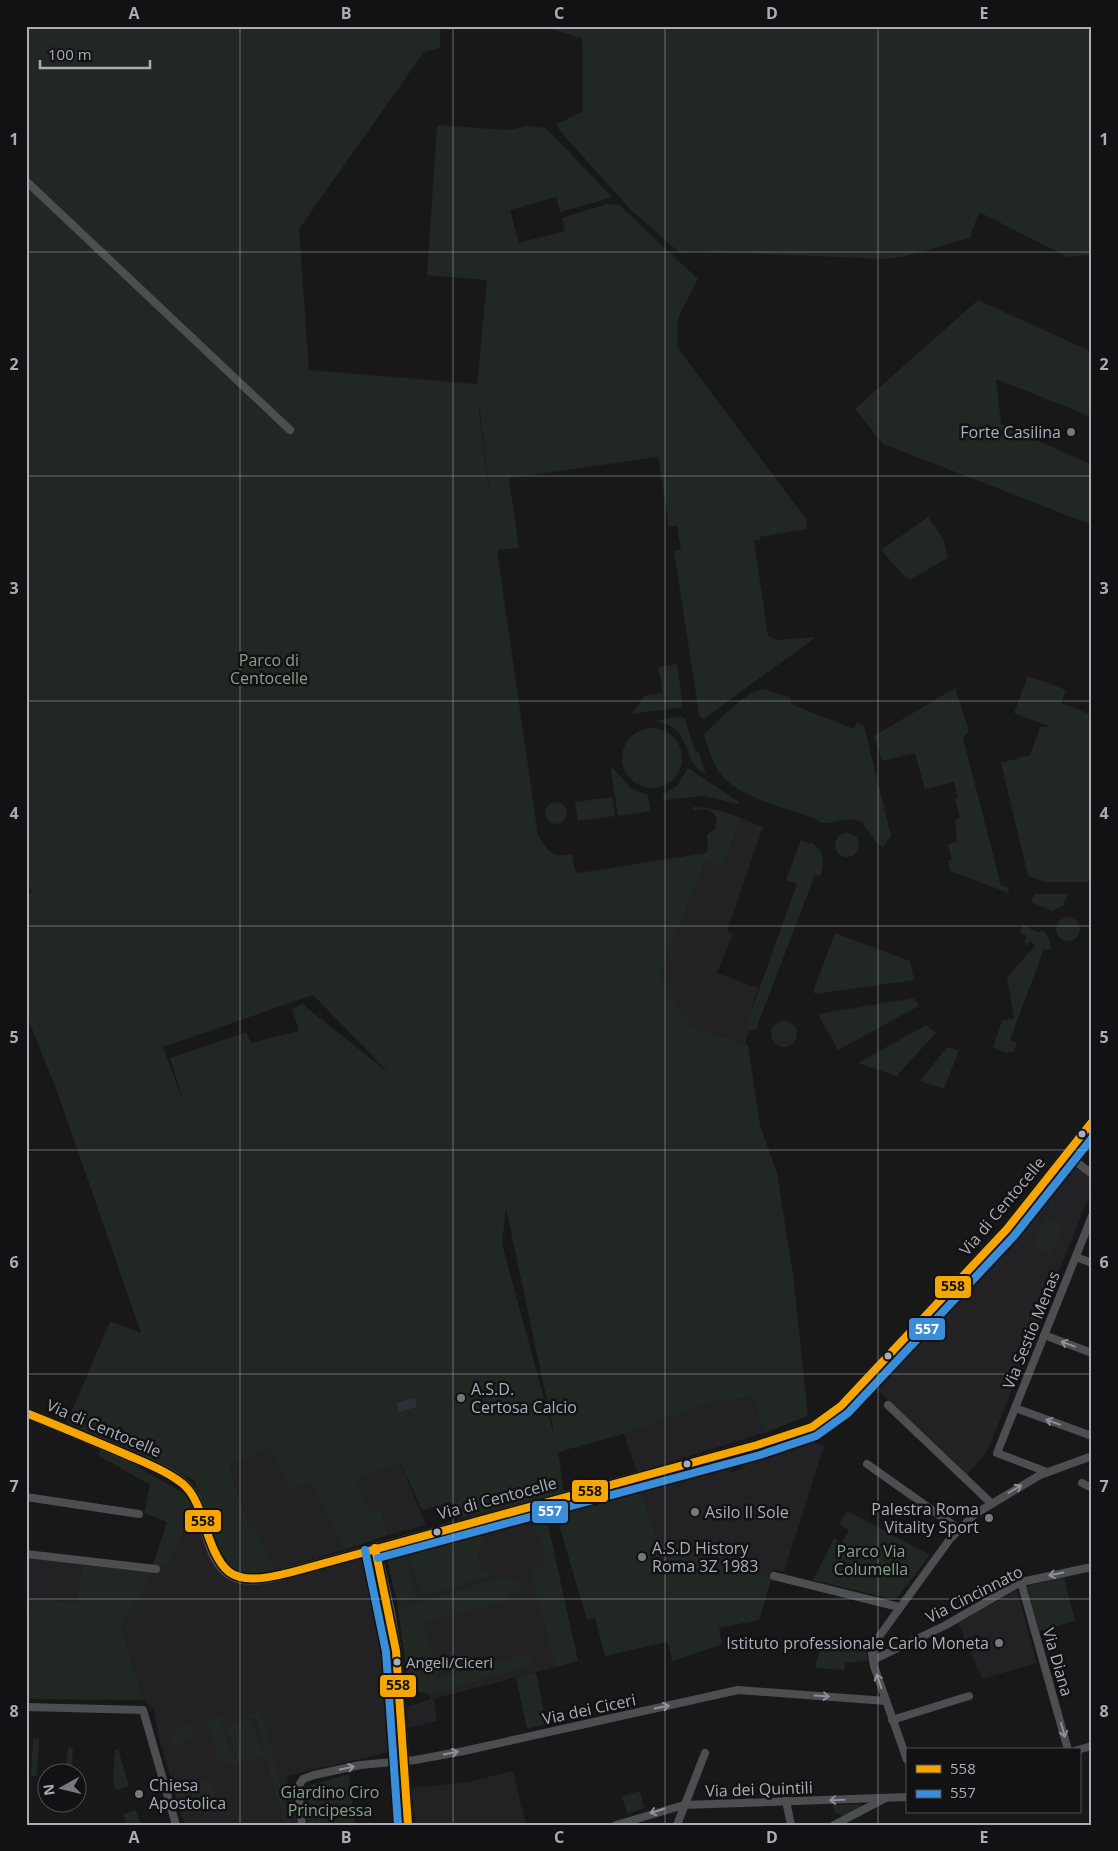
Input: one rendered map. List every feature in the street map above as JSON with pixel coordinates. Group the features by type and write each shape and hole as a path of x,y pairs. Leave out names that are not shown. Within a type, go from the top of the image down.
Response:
{"street":[{"path":"26,181 290,430"},
{"name":"Via di Centocelle","path":"26,1412 146,1463 176,1479 195,1497 215,1554 222,1566 234,1576 250,1579 263,1578 757,1445 818,1423 840,1406 1001,1235 1092,1122"},
{"path":"1066,1154 1092,1174"},
{"name":"Via Sestio Menas","path":"1047,1472 997,1454 1092,1216"},
{"path":"1076,1257 1092,1263"},
{"path":"1044,1335 1092,1353"},
{"path":"888,1405 991,1503"},
{"path":"1015,1408 1092,1436"},
{"path":"906,1757 873,1660 875,1643 899,1607 959,1529 991,1503 1047,1472 1092,1456"},
{"path":"866,1464 959,1529"},
{"path":"1082,1483 1092,1488"},
{"path":"26,1497 139,1514"},
{"path":"375,1548 389,1610 396,1657 408,1825"},
{"path":"26,1554 156,1569"},
{"name":"Via Cincinnato","path":"873,1660 946,1625 1021,1582 1092,1567"},
{"path":"774,1576 899,1607"},
{"name":"Via Diana","path":"1021,1582 1067,1748"},
{"name":"Via dei Ciceri","path":"302,1825 297,1793 301,1781 311,1775 353,1767 404,1762 464,1751 738,1690 886,1701"},
{"path":"892,1720 969,1696"},
{"path":"26,1706 143,1710 176,1825"},
{"path":"677,1825 706,1753"},
{"name":"Via dei Quintili","path":"616,1825 684,1805 906,1797"},
{"path":"834,1825 885,1798"},
{"path":"786,1801 791,1825"}],"shaded area":[{"path":"741,818 763,827 727,931 733,934 717,973 758,988 748,1020 749,1030 745,1044 692,1027 660,975 706,861 723,867"},
{"path":"1072,1164 1092,1179 1092,1188 988,1450 967,1475 874,1387 1006,1244 1012,1244 1016,1240 1016,1234"},
{"path":"753,1397 764,1433 637,1472 624,1434 715,1402"},
{"path":"415,1398 417,1407 399,1412 397,1403"},
{"path":"811,1434 814,1443 824,1446 784,1572 775,1570 772,1577 657,1537 640,1487 649,1488 657,1482 726,1461 730,1473 741,1469 749,1455"},
{"path":"269,1449 291,1492 310,1482 344,1550 274,1570 255,1527 250,1527 230,1470 232,1464"},
{"path":"401,1464 426,1525 388,1535 380,1508 370,1512 356,1479"},
{"path":"195,1505 230,1578 363,1557 370,1562 389,1661 390,1752 287,1776 298,1825 185,1825 159,1738 154,1711 144,1700 121,1627 158,1565 168,1568"},
{"path":"545,1511 578,1661 434,1699 437,1721 408,1728 407,1707 431,1699 430,1694 415,1691 408,1681 397,1602 386,1554"},
{"path":"26,1557 82,1565 76,1603 36,1597 26,1617"},
{"name":"Istituto professionale Carlo Moneta","path":"1017,1590 1037,1663 982,1679 958,1623"},
{"path":"513,1771 526,1825 416,1825 411,1788 468,1782"}],"green space":[{"name":"Parco di Centocelle","path":"26,26 440,26 440,48 424,52 299,229 309,370 477,384 487,280 427,275 437,125 508,130 527,126 546,128 611,196 610,198 560,212 556,197 510,210 519,243 565,231 562,218 607,204 619,205 698,279 678,318 677,347 806,519 807,529 760,537 760,540 754,541 768,636 777,640 816,637 705,718 701,718 699,714 674,551 681,549 677,526 669,526 658,457 509,478 519,548 497,550 538,836 548,850 560,855 572,854 575,870 579,873 706,853 708,850 707,834 715,829 717,818 712,812 706,810 693,811 693,807 712,809 741,818 723,867 706,861 660,975 692,1027 748,1045 760,1125 777,1173 793,1274 808,1416 764,1433 753,1397 715,1402 624,1434 558,1452 564,1492 458,1519 453,1503 422,1510 401,1464 356,1479 370,1512 380,1508 388,1535 344,1550 310,1482 291,1492 269,1449 232,1464 230,1470 250,1527 255,1526 274,1570 258,1575 240,1574 220,1559 194,1480 67,1423 110,1321 141,1333 57,1091 26,1014 26,894 32,892 26,877","holes":["479,410 480,410 492,515","313,995 389,1073 302,1004 292,1009 299,1031 251,1043 246,1032 170,1058 184,1103 163,1047","506,1209 555,1439 502,1244"]},
{"path":"540,26 1092,26 1092,255 1068,257 979,212 970,238 903,257 886,259 690,251 680,253 631,210 560,131 557,124 583,111 582,38"},
{"path":"978,300 1092,352 1092,417 996,379 1001,424 1092,465 1092,525 883,444 855,409"},
{"path":"928,517 944,540 948,558 911,579 906,578 881,550"},
{"path":"677,664 683,707 632,714 644,696 663,693 658,667"},
{"path":"1028,676 1066,690 1061,703 1092,715 1092,882 1044,882 1028,876 1001,763 1030,755 1040,727 1051,727 1014,713"},
{"path":"955,688 969,731 963,738 1001,885 1008,887 1009,893 950,871 948,861 952,860 948,844 957,842 955,820 960,818 955,799 958,798 954,782 925,789 915,753 882,761 874,736"},
{"path":"764,689 791,698 791,704 854,729 857,722 864,726 891,836 883,847 877,844 862,822 849,819 830,823 818,822 819,820 742,792 719,773 711,757 704,734 724,714 748,695"},
{"path":"681,716 681,718 685,718 695,751 698,751 706,773 698,769 693,762 682,738 676,730 667,724 653,721"},
{"path":"652,728 664,730 677,741 682,758 680,770 669,783 652,788 640,786 627,775 622,758 624,746 635,733"},
{"path":"610,765 632,789 648,795 651,811 618,816"},
{"path":"688,768 739,802 738,804 703,796 664,800 663,794 677,786"},
{"path":"612,797 615,816 578,821 575,802"},
{"path":"556,802 564,805 567,813 564,821 556,824 548,821 545,813 548,805"},
{"path":"847,833 852,834 858,840 858,850 852,856 847,857 842,856 836,850 835,845 836,840 842,834"},
{"path":"801,840 810,844 811,842 819,849 823,857 822,871 820,876 815,875 756,1029 749,1030 748,1020 797,884 786,880"},
{"path":"1034,894 1068,894 1063,906 1052,911 1031,902"},
{"path":"1068,917 1073,918 1079,924 1079,934 1073,940 1068,941 1063,940 1057,934 1056,929 1057,924 1063,918"},
{"path":"1023,925 1037,932 1044,931 1050,941 1051,950 1044,949 1010,1040 1017,1043 1014,1051 1007,1053 993,1047 1002,1021 1014,1018 1007,977 1035,946 1030,941 1027,945 1024,942 1027,937 1020,933"},
{"path":"835,933 910,961 914,980 815,994 814,989"},
{"path":"914,998 919,1006 838,1050 818,1014"},
{"path":"784,1021 793,1025 797,1034 793,1043 784,1047 775,1043 771,1034 775,1025"},
{"path":"926,1025 936,1033 899,1073 899,1077 858,1063"},
{"path":"947,1047 959,1050 944,1089 920,1081"},
{"path":"1045,1217 1064,1224 1052,1256 1033,1248"},
{"path":"102,1447 192,1498 195,1505 168,1568 153,1564 167,1522 144,1513 150,1485 98,1455"},
{"name":"A.S.D History Roma 3Z 1983","path":"640,1487 657,1537 772,1577 759,1620 719,1628 722,1644 673,1661 667,1642 605,1656 595,1618 587,1620 554,1508"},
{"path":"545,1511 578,1661 556,1667 530,1571 542,1567 543,1548 536,1530 527,1523 483,1536 485,1547 477,1550 483,1572 491,1571 489,1577 427,1594 420,1592 410,1556 407,1557 416,1595 413,1598 397,1602 386,1554"},
{"name":"Parco Via Columella","path":"847,1511 930,1555 895,1600 813,1580 834,1538 842,1543 849,1530 839,1524"},
{"path":"82,1565 154,1572 121,1627 144,1700 26,1699 26,1617 36,1597 76,1603"},
{"path":"503,1577 516,1581 524,1591 508,1595 509,1600 424,1623 439,1678 524,1655 526,1658 534,1656 531,1664 430,1694 415,1691 408,1681 398,1608"},
{"path":"1064,1577 1075,1621 1039,1631 1027,1586"},
{"path":"868,1645 867,1661 845,1663 844,1670 815,1668 820,1648"},
{"path":"536,1672 546,1724 527,1729 516,1678"},
{"path":"261,1712 291,1825 284,1825 266,1759 260,1757 233,1765 222,1763 217,1757 206,1719","holes":["253,1717 257,1722 264,1751 262,1752 251,1719 226,1727 238,1760 235,1761 221,1722 224,1719"]},
{"path":"189,1724 193,1739 172,1746 170,1739 177,1728"},
{"path":"33,1738 39,1739 37,1776 31,1776"},
{"path":"68,1747 73,1748 72,1764 66,1764"},
{"path":"118,1749 129,1786 116,1790 113,1781 115,1750"},
{"name":"Giardino Ciro Principessa","path":"349,1774 355,1825 308,1825 303,1794 304,1787"},
{"path":"211,1779 218,1805 182,1817 174,1789"},
{"path":"640,1791 644,1808 627,1814 622,1796"},
{"path":"861,1804 861,1808 842,1817 840,1813 836,1814 832,1805"},
{"path":"136,1810 140,1824 127,1825 123,1814"}],"transit line":[{"name":"558","path":"26,1413 153,1466 183,1484 195,1501 214,1551 229,1572 239,1577 253,1579 292,1572 757,1445 812,1427 841,1406 1007,1229 1092,1122"},
{"name":"557","path":"378,1558 760,1455 816,1436 848,1413 1014,1236 1092,1138"},
{"name":"558","path":"375,1548 396,1651 408,1825"},
{"name":"557","path":"365,1550 386,1652 398,1825"}],"place":[{"name":"Forte Casilina","path":"1071,432"},
{"name":"A.S.D. Certosa Calcio","path":"461,1398"},
{"name":"Asilo Il Sole","path":"695,1512"},
{"name":"Palestra Roma Vitality Sport","path":"989,1518"},
{"name":"A.S.D History Roma 3Z 1983","path":"642,1557"},
{"name":"Istituto professionale Carlo Moneta","path":"999,1643"},
{"name":"Angeli/Ciceri","path":"397,1662"},
{"name":"Chiesa Apostolica","path":"139,1794"}]}
